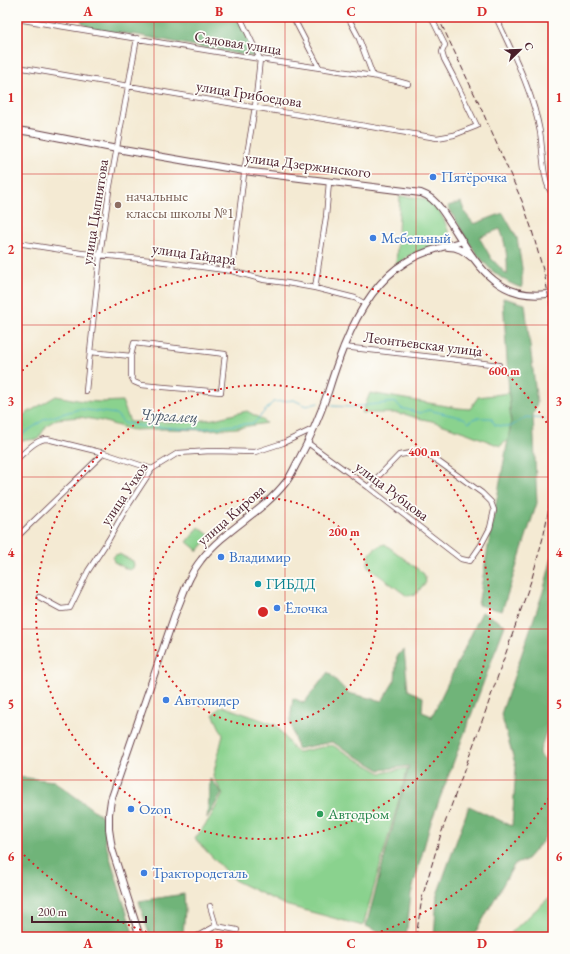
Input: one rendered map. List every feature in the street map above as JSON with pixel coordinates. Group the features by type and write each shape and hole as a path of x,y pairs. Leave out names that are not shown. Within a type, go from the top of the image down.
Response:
{"main road":[{"name":"улица Дзержинского","path":"17,130 117,149 244,170 421,193 436,203 456,229 476,261 497,283 511,290 534,295 553,293"},
{"path":"450,245 456,238 456,229"},
{"name":"улица Кирова","path":"140,937 112,850 109,829 109,814 111,800 117,780 186,586 194,569 202,558 221,539 266,503 287,481 314,429 343,347 351,330 365,304 382,282 399,266 416,256 463,241"},
{"path":"439,248 449,247 461,250 476,261"}],"street":[{"path":"232,271 244,170 255,107 260,59 240,17"},
{"path":"294,17 319,67"},
{"path":"348,17 358,36 373,76"},
{"name":"улица Грибоедова","path":"17,67 128,87 437,138 454,135 477,126 444,59 442,52 445,45 430,17"},
{"path":"496,17 525,81 537,119 542,148 544,173 547,185 553,194"},
{"name":"Садовая улица","path":"17,19 260,59 319,67 373,76 408,84"},
{"name":"улица Цыпнятова","path":"86,391 100,255 109,191 137,38"},
{"path":"315,288 326,217 329,182"},
{"name":"улица Гайдара","path":"17,243 232,271 264,280 315,288 355,298 365,304"},
{"path":"134,343 225,354 221,392 141,385 134,382 130,376 131,356 134,343"},
{"name":"Леонтьевская улица","path":"343,347 499,365"},
{"path":"90,352 131,356"},
{"name":"улица Учхоз","path":"39,597 61,609 70,608 88,571 152,469 178,453 210,451 255,452 283,443 314,429"},
{"path":"17,459 31,446 47,439 104,453 152,469"},
{"name":"улица Рубцова","path":"308,443 461,559 470,561 490,528 494,510 491,502 432,457 411,453 399,455 368,487"},
{"path":"17,537 104,453"},
{"path":"210,906 216,926"},
{"path":"196,937 216,926 236,930"}],"green space":[{"path":"82,17 238,17 258,58 137,35 89,29 81,21"},
{"path":"400,196 422,198 435,206 442,215 450,237 441,244 410,255 396,265"},
{"path":"461,202 465,213 474,224 503,213 517,238 522,268 522,288 497,275 487,265 469,243 448,206","holes":["500,229 506,252 507,275 491,258 479,237"]},
{"path":"503,298 525,304 537,403 533,415 537,503 502,611 478,605 511,424"},
{"path":"370,393 470,409 478,397 509,393 511,424 508,440 500,446 432,421 404,414 362,413"},
{"path":"56,396 83,401 122,401 130,422 185,422 214,419 247,411 266,423 237,428 207,430 132,430 102,421 80,417 57,419 47,425 38,439 17,441 17,419"},
{"path":"199,527 210,536 198,551 187,542"},
{"path":"385,544 424,574 426,582 415,595 407,596 368,567 368,558 371,552 377,547"},
{"path":"119,554 133,561 133,568 129,570 114,562 113,558 115,555"},
{"path":"553,554 553,709 539,754 548,764 553,767 553,822 542,842 526,860 514,865 473,937 434,937 437,895 469,806 512,826 516,767 501,714 543,592"},
{"path":"482,612 505,625 431,822 411,894 406,937 390,937 366,926 409,766 380,770 332,742 297,749 290,721 293,698 304,703 328,672 348,693 382,701 395,680 397,655 404,650 408,690 423,697 422,712 432,716"},
{"path":"222,706 276,725 294,750 298,752 332,745 381,773 408,768 363,926 285,905 234,880 195,839 210,818 223,794 213,776 223,735 213,714"},
{"path":"17,774 19,777 54,781 107,820 105,841 134,937 17,937"},
{"path":"210,778 222,793 207,818 209,798"},
{"path":"184,894 185,910 183,934 185,937 150,937 139,901"},
{"path":"553,894 553,937 506,937 551,896"}],"waterway":[{"name":"Чургалец","path":"17,436 20,436 45,419 79,409 116,414 124,423 140,426 199,429 254,423 273,402 294,400 306,406 318,403"},
{"name":"Чургалец","path":"332,406 351,407 396,402 401,408 420,413 428,410 464,418 469,423 475,418 491,418 495,425 510,427 526,417 553,420"}],"railway":[{"path":"438,17 480,106 522,201 545,277 553,321"},
{"path":"416,937 422,898 441,834 532,578 544,534 553,486"}],"place":[{"name":"Пятёрочка","path":"433,177"},
{"name":"начальные классы школы №1","path":"118,205"},
{"name":"Мебельный","path":"373,238"},
{"name":"Владимир","path":"221,557"},
{"name":"ГИБДД","path":"258,584"},
{"name":"Ёлочка","path":"277,608"},
{"name":"Автолидер","path":"166,700"},
{"name":"Ozon","path":"131,809"},
{"name":"Автодром","path":"320,814"},
{"name":"Трактородеталь","path":"144,873"}]}
